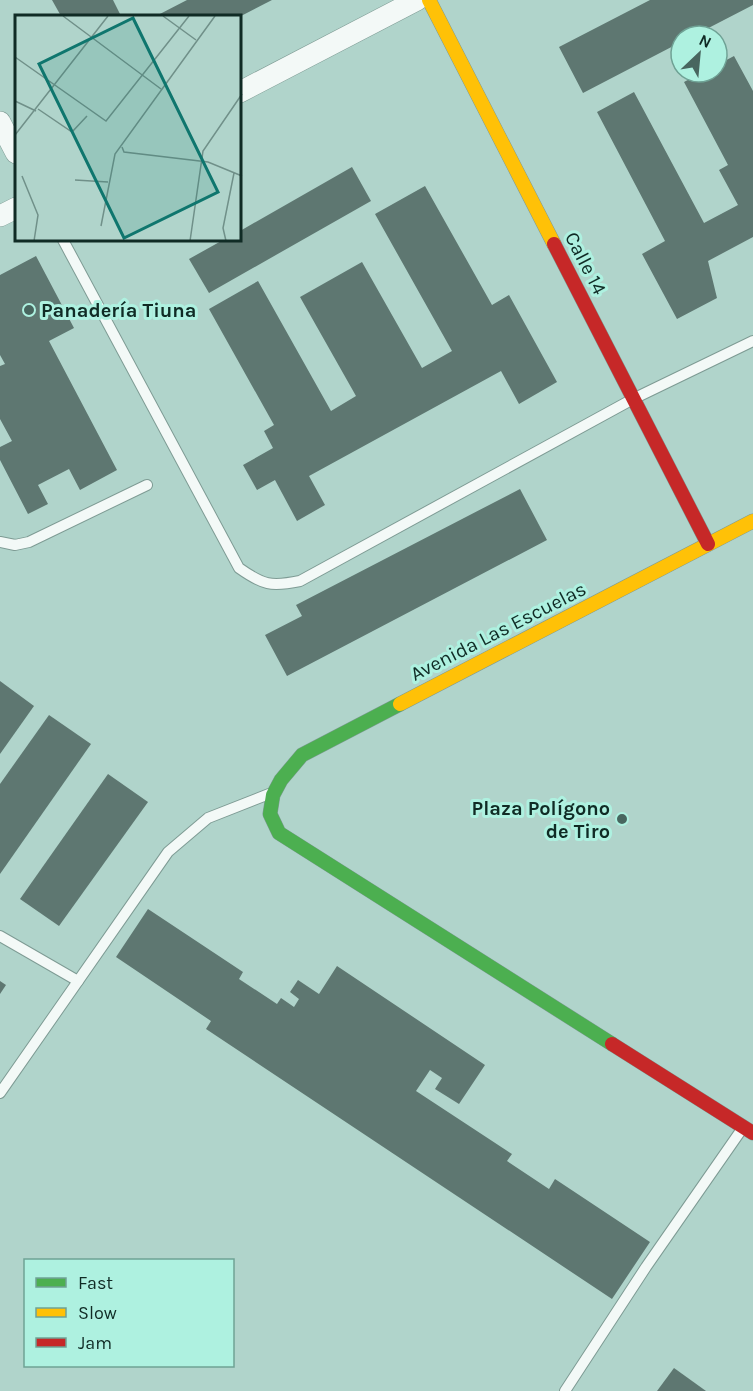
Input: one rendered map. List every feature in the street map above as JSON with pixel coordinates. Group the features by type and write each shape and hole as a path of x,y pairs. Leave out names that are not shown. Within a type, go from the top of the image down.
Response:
{"street":[{"path":"242,91 417,0"},
{"name":"Calle 14","path":"429,0 708,544"},
{"path":"0,122 15,151"},
{"path":"0,216 15,208"},
{"name":"Avenida Las Escuelas","path":"275,791 286,772 302,754 753,521"},
{"path":"275,791 270,812 279,833 750,1125"}],"lane":[{"path":"64,242 239,568 258,581 279,585 300,581 633,399 753,341"},
{"path":"0,542 15,545 29,542 147,485"},
{"path":"0,1093 168,852 208,818 275,791"},
{"path":"0,936 78,981"},
{"path":"565,1391 645,1267 750,1125"}],"building":[{"path":"52,0 113,0 120,15 60,15"},
{"path":"187,0 272,0 242,15 158,15"},
{"path":"650,0 753,0 753,5 716,24 669,24 669,48 583,93 559,47"},
{"path":"734,56 753,91 753,237 708,261 717,298 677,319 642,254 665,241 597,112 634,92 704,223 738,205 719,170 728,165 685,84 729,84 729,59"},
{"path":"352,167 371,201 209,293 189,259 219,242 242,242 242,230"},
{"path":"425,186 492,305 509,295 557,382 519,404 501,371 309,476 325,505 297,521 275,480 257,490 243,465 273,448 264,431 274,425 209,309 258,281 331,411 356,396 300,297 362,262 422,368 452,351 375,214"},
{"path":"36,256 74,328 49,341 117,470 80,490 69,469 38,485 48,504 28,514 0,460 0,447 12,441 0,419 0,366 5,364 0,355 0,275"},
{"path":"520,489 547,540 287,676 265,635 302,616 296,605"},
{"path":"0,681 34,706 0,754"},
{"path":"49,715 91,744 0,874 0,784"},
{"path":"108,774 148,802 59,926 20,899"},
{"path":"148,909 243,972 239,979 277,1004 281,998 294,1007 299,999 290,992 298,980 319,994 337,966 485,1065 459,1104 435,1089 442,1078 430,1070 416,1091 512,1154 507,1161 549,1189 555,1179 650,1242 612,1299 206,1029 211,1021 116,957"},
{"path":"0,981 6,985 0,994"},
{"path":"674,1368 706,1391 657,1391"}],"traffic: fast":[{"path":"400,704 302,755 281,780 273,795 270,814 279,833 612,1044"}],"traffic: slow":[{"path":"429,0 554,244"},
{"path":"400,704 753,521"}],"traffic: jam":[{"path":"554,244 708,544"},
{"path":"612,1044 753,1133"}],"place":[{"name":"Panadería Tiuna","path":"29,310"},
{"name":"Plaza Polígono de Tiro","path":"622,819"}]}
